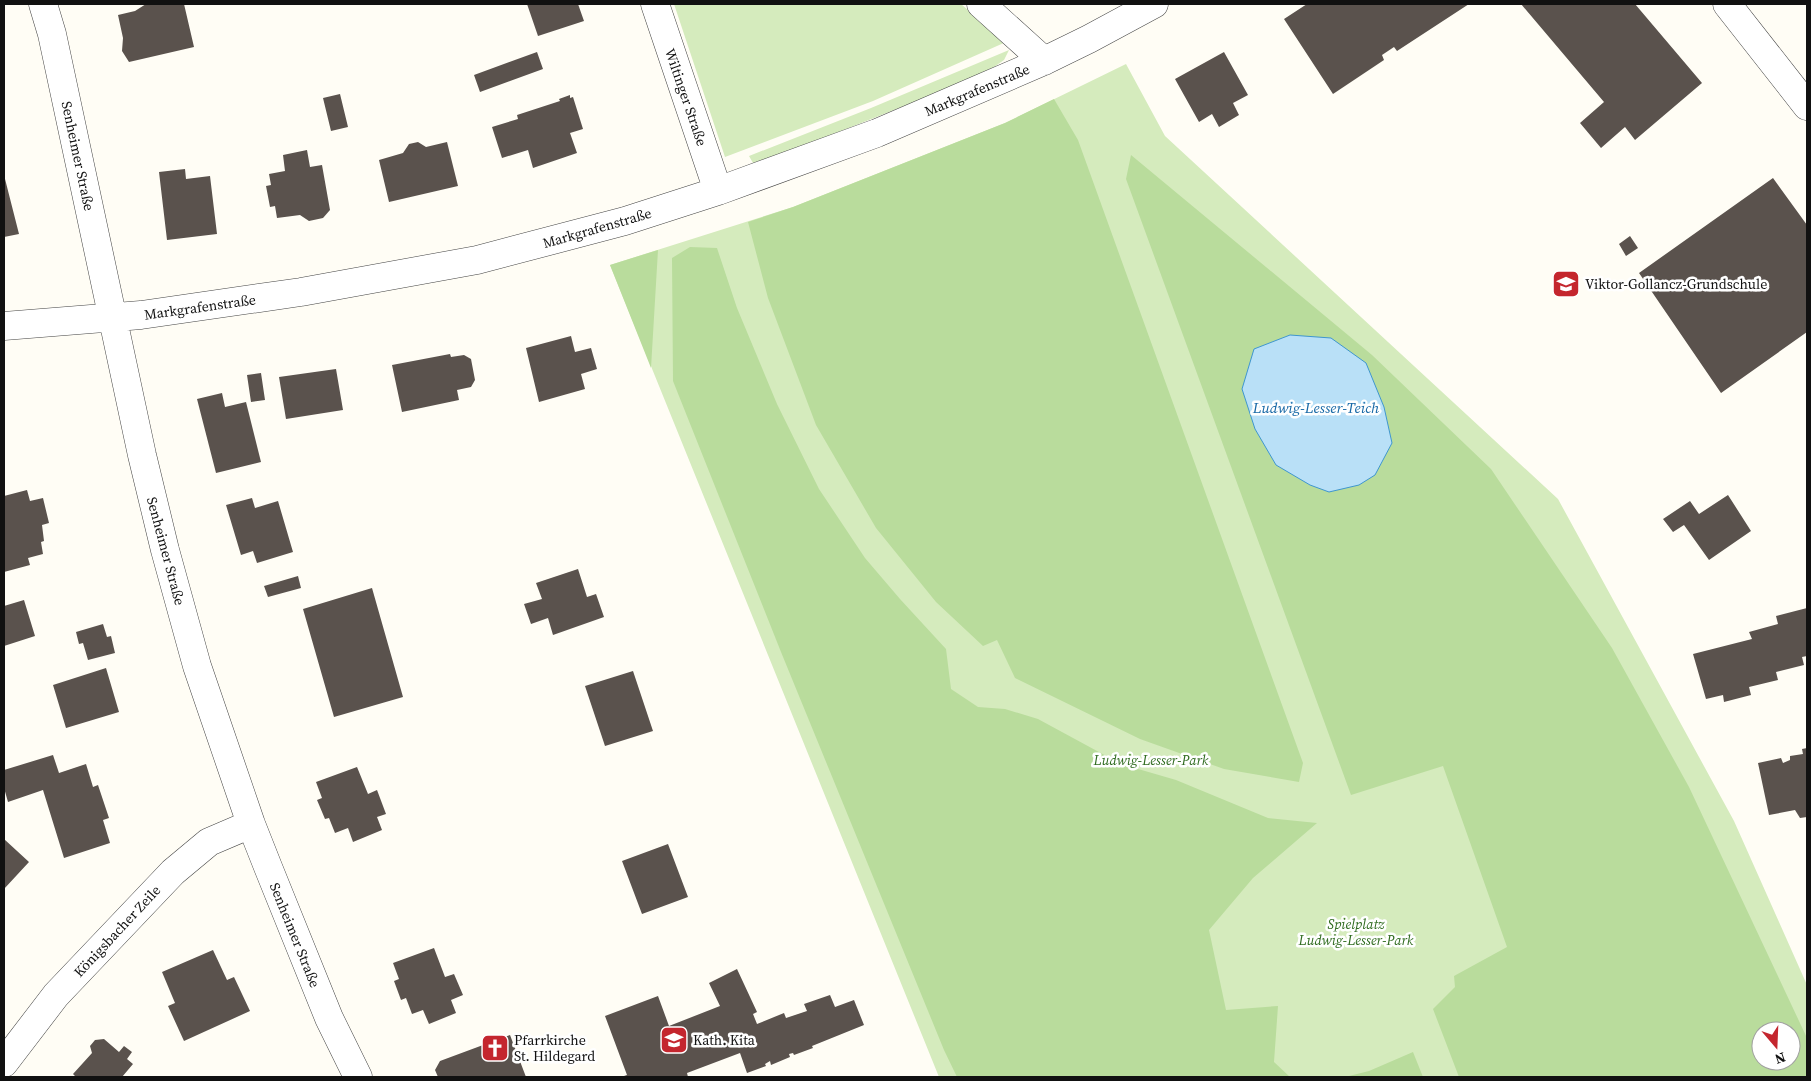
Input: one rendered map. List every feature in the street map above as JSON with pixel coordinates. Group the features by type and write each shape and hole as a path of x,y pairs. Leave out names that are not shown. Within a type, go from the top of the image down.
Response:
{"street":[{"name":"Senheimer Straße","path":"43,4 52,34 142,455 165,550 197,666 251,824 329,1018 358,1077"},
{"name":"Wiltinger Straße","path":"655,4 718,191"},
{"path":"981,4 1044,60"},
{"name":"Markgrafenstraße","path":"4,326 113,318 301,292 477,260 625,221 718,191 877,133 1044,60 1089,39 1154,4"},
{"path":"1727,4 1807,106"},
{"name":"Königsbacher Zeile","path":"4,1064 56,995 173,872 209,842 251,824"}],"green space":[{"path":"674,4 961,4 1006,42 873,101 725,157"},
{"path":"1009,50 1004,60 994,67 942,91 798,148 753,163 749,156 871,108"},
{"name":"Ludwig-Lesser-Park","path":"1126,64 1165,136 1558,499 1734,821 1807,985 1807,1077 939,1077 610,265 793,207 1005,123"},
{"path":"1054,99 1078,140 1303,763 1299,782 1224,769 1140,739 1015,678 997,640 983,646 936,602 876,528 816,425 768,298 748,222 793,207 1005,123"},
{"path":"1131,155 1372,355 1491,469 1612,648 1689,787 1799,1021 1751,1021 1751,1071 1801,1071 1801,1025 1807,1038 1807,1077 1459,1077 1433,1009 1455,987 1454,976 1507,947 1443,766 1351,795 1126,179"},
{"path":"690,247 717,248 737,308 777,404 819,489 865,558 946,649 951,689 978,707 1005,709 1038,719 1121,764 1176,780 1268,818 1317,823 1253,878 1209,930 1226,1010 1278,1006 1274,1062 1290,1077 957,1077 944,1050 781,652 673,381 672,258"},
{"path":"658,250 651,368 610,265"},
{"path":"1413,1052 1423,1077 1345,1077 1369,1071"}],"water":[{"name":"Ludwig-Lesser-Teich","path":"1290,335 1331,338 1366,363 1384,407 1392,443 1375,475 1359,485 1329,492 1310,485 1276,465 1255,429 1242,389 1254,349"}],"building":[{"path":"146,4 184,4 194,47 129,62 122,51 123,38 118,15 135,11"},
{"path":"527,4 578,4 584,21 538,36"},
{"path":"1307,4 1469,4 1397,51 1394,47 1382,55 1384,60 1333,94 1284,19"},
{"path":"1521,4 1635,4 1702,83 1635,140 1625,127 1601,148 1580,123 1604,102"},
{"path":"537,52 543,69 480,92 474,75"},
{"path":"1224,52 1248,95 1233,103 1239,115 1219,127 1212,114 1199,122 1175,79"},
{"path":"340,94 348,127 331,131 323,98"},
{"path":"570,95 570,98 573,97 583,129 570,133 577,153 533,168 528,150 502,158 492,127 518,119 517,115 560,101 559,99"},
{"path":"418,142 426,147 447,142 458,186 389,202 379,160 403,153 409,144"},
{"path":"307,150 310,167 322,165 330,210 323,218 309,221 300,215 277,218 275,206 270,207 266,186 271,185 269,174 285,171 283,155"},
{"path":"185,169 186,179 210,176 217,234 167,240 159,172"},
{"path":"4,175 19,234 4,237"},
{"path":"1773,178 1807,225 1807,332 1721,393 1639,273"},
{"path":"1630,236 1638,248 1626,256 1619,244"},
{"path":"571,336 575,352 591,348 597,369 581,374 585,389 539,402 526,348"},
{"path":"450,354 451,357 464,355 471,359 475,380 471,387 457,390 459,400 402,412 392,365"},
{"path":"336,369 343,410 286,419 279,377"},
{"path":"261,373 265,400 251,402 247,375"},
{"path":"222,393 225,407 246,402 261,462 216,473 197,399"},
{"path":"27,490 30,501 43,498 49,523 42,525 44,541 41,542 43,554 28,558 30,565 4,572 4,496"},
{"path":"1728,495 1751,531 1709,560 1684,525 1673,532 1663,519 1690,501 1699,514"},
{"path":"252,498 255,508 278,501 293,552 257,563 253,551 241,555 226,505"},
{"path":"578,569 587,597 596,594 604,617 553,635 548,618 531,624 524,604 542,599 536,583"},
{"path":"298,576 301,588 268,597 264,586"},
{"path":"372,588 403,697 334,717 303,609"},
{"path":"24,600 35,636 4,646 4,606"},
{"path":"1807,608 1807,656 1802,657 1804,665 1776,672 1778,680 1749,687 1751,695 1724,702 1723,695 1706,699 1693,654 1752,639 1749,632 1778,624 1776,616"},
{"path":"103,624 107,637 111,636 115,653 88,660 83,643 79,644 76,632"},
{"path":"106,668 119,712 66,728 53,685"},
{"path":"633,671 653,731 605,746 585,686"},
{"path":"1807,748 1807,817 1800,818 1795,810 1769,815 1758,763 1781,758 1783,763 1790,760 1790,756 1803,754 1802,749"},
{"path":"53,755 59,773 86,764 93,787 98,785 109,818 103,820 110,843 64,858 43,790 8,802 4,788 4,770"},
{"path":"357,767 368,794 377,790 386,814 377,817 382,830 353,842 348,828 335,833 329,818 325,819 317,800 322,798 316,782"},
{"path":"4,839 29,862 4,889"},
{"path":"668,844 688,897 642,914 622,861"},
{"path":"434,948 445,977 454,974 463,995 451,1000 456,1013 429,1024 423,1010 412,1014 406,998 401,1000 394,981 399,979 393,963"},
{"path":"213,950 227,980 234,977 250,1011 184,1041 168,1006 175,1003 162,972"},
{"path":"737,969 757,1012 753,1014 757,1024 784,1013 786,1018 807,1011 804,1004 830,995 835,1007 854,1000 864,1025 812,1046 813,1048 794,1055 793,1053 789,1054 790,1057 771,1065 770,1061 765,1064 766,1066 747,1073 740,1053 687,1073 688,1077 621,1077 627,1075 605,1016 658,996 669,1026 720,1006 709,983"},
{"name":"Pfarrkirche St. Hildegard","path":"510,1035 526,1077 438,1077 435,1070 440,1061"},
{"path":"104,1039 119,1052 124,1046 132,1052 127,1059 133,1064 122,1077 76,1077 73,1074 92,1053 90,1046 95,1040"}],"place":[{"name":"Viktor-Gollancz-Grundschule","path":"1566,284"},
{"name":"Kath. Kita","path":"674,1040"},
{"name":"Pfarrkirche St. Hildegard","path":"495,1048"}],"park label":[{"name":"Spielplatz Ludwig-Lesser-Park","path":"1356,932"}]}
